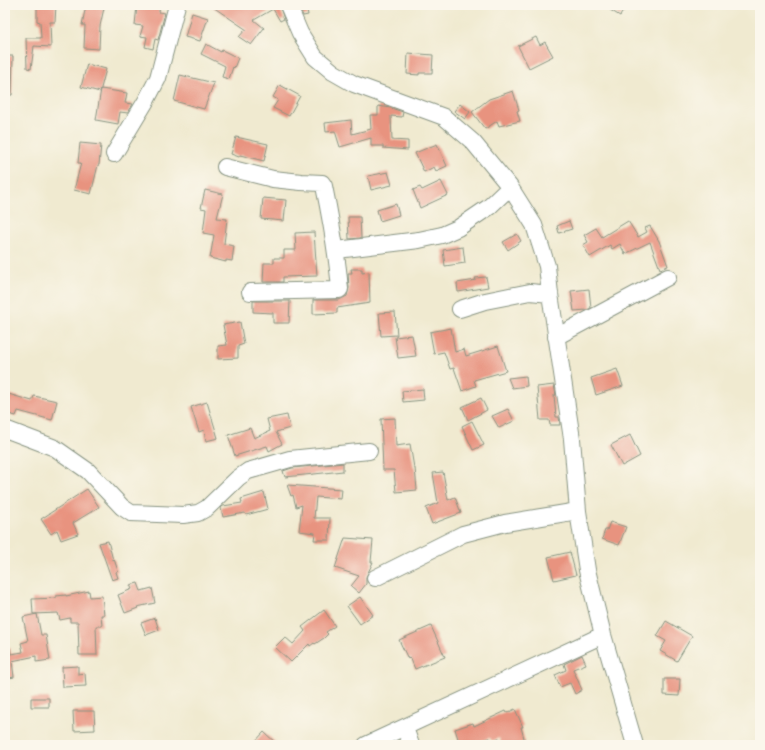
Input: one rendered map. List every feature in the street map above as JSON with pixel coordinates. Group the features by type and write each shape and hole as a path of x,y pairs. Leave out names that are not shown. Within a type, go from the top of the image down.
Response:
{"street":[{"path":"114,154 158,78 177,5"},
{"path":"288,5 300,33 315,57 333,72 354,84 404,101 444,117 473,142 510,187 534,225 547,266 556,338 572,439 578,511 587,570 603,635 635,745"},
{"path":"226,167 273,178 322,183 326,194 337,250 339,290 250,292"},
{"path":"337,250 420,240 442,235 458,228 489,207 510,187"},
{"path":"556,338 668,277"},
{"path":"460,309 485,301 530,292 550,294"},
{"path":"5,429 55,448 88,470 122,507 131,513 183,515 198,513 207,508 238,478 248,471 290,459 369,451"},
{"path":"375,578 463,534 505,523 578,511"},
{"path":"366,745 603,635"},
{"path":"405,728 412,745"}],"building":[{"path":"37,5 56,5 55,22 50,22 51,47 34,46 31,69 27,68 26,38 41,38 40,22 37,21"},
{"path":"86,5 104,8 100,26 99,49 84,48 85,25 82,25"},
{"path":"137,5 160,5 159,12 165,13 158,40 155,39 153,49 145,47 147,37 140,36 143,26 135,25"},
{"path":"210,5 279,5 284,19 280,21 273,9 254,20 264,28 251,45 239,37 245,30 247,30"},
{"path":"298,5 306,5 308,15 303,16"},
{"path":"602,5 627,5 620,16"},
{"path":"192,13 208,18 200,41 185,37"},
{"path":"536,37 540,45 545,42 553,56 529,68 518,46"},
{"path":"206,44 221,52 222,50 238,58 229,79 222,77 225,66 201,54"},
{"path":"408,53 433,55 432,73 419,73 419,75 407,74"},
{"path":"5,56 13,56 12,95 5,95"},
{"path":"87,64 106,69 100,92 81,87"},
{"path":"180,75 214,83 204,109 174,101"},
{"path":"280,85 300,96 289,116 273,108 278,100 273,97"},
{"path":"101,89 127,93 125,103 133,104 128,113 120,112 118,124 96,120"},
{"path":"513,91 519,110 517,111 520,121 499,126 497,121 485,129 472,112 489,99"},
{"path":"460,104 470,112 465,119 454,111"},
{"path":"378,106 403,112 402,117 391,116 392,140 408,141 408,150 383,148 383,146 371,146 371,138 340,147 335,131 326,132 325,123 351,120 352,134 371,129 370,115 378,115"},
{"path":"236,137 268,144 264,161 240,155 239,157 231,154"},
{"path":"80,143 101,145 99,165 91,194 74,190 81,163 78,163"},
{"path":"437,144 447,166 436,171 434,167 424,172 415,153"},
{"path":"388,172 392,185 371,190 368,176"},
{"path":"441,181 448,195 420,208 413,190 420,187 422,190"},
{"path":"205,190 223,194 217,218 227,219 224,244 234,246 232,261 226,260 226,262 210,258 214,235 203,233 206,209 201,208"},
{"path":"263,198 286,200 284,221 261,219"},
{"path":"396,204 399,215 380,221 377,210"},
{"path":"348,217 360,217 361,238 349,239"},
{"path":"569,221 572,229 559,233 557,226"},
{"path":"628,221 638,237 647,232 645,228 650,226 659,241 668,266 660,269 650,242 625,254 620,244 612,249 610,245 590,257 583,245 588,242 584,235 596,228 602,237"},
{"path":"314,232 317,276 283,277 283,282 263,282 264,263 274,263 274,258 284,258 284,250 296,250 295,233"},
{"path":"517,234 521,241 508,250 503,242"},
{"path":"463,247 465,263 445,266 443,250"},
{"path":"351,269 362,269 362,273 369,272 370,303 337,308 337,313 313,314 313,300 339,300 347,296 349,288 348,273 352,273"},
{"path":"486,277 488,287 458,292 457,283 476,280 475,278"},
{"path":"589,289 591,308 587,310 574,311 571,291"},
{"path":"253,301 290,301 289,323 273,323 273,313 253,312"},
{"path":"395,312 397,335 381,336 379,313"},
{"path":"240,322 244,344 238,346 238,358 218,359 218,346 227,345 223,325"},
{"path":"451,328 455,352 464,349 466,356 498,346 506,371 474,380 476,386 462,391 454,368 450,369 444,352 434,354 430,332"},
{"path":"412,335 416,356 398,358 395,337"},
{"path":"617,369 623,386 596,395 591,378"},
{"path":"526,376 527,386 512,388 508,378"},
{"path":"554,385 556,395 554,395 556,417 559,417 560,425 550,425 549,420 540,420 537,387"},
{"path":"423,389 424,400 403,402 402,391"},
{"path":"5,393 32,401 34,396 57,401 52,420 18,411 16,416 5,413"},
{"path":"481,398 487,410 468,420 462,407"},
{"path":"207,402 218,438 206,441 204,430 199,432 191,407"},
{"path":"508,409 514,421 499,428 492,416"},
{"path":"287,415 290,428 276,432 282,444 269,451 267,446 235,456 228,435 250,428 254,438 270,431 267,419"},
{"path":"395,418 396,446 410,444 415,468 417,490 396,492 394,470 383,470 381,419"},
{"path":"472,421 484,445 473,450 462,426"},
{"path":"630,435 640,456 622,466 611,445"},
{"path":"343,463 343,471 285,477 283,471 292,468"},
{"path":"443,472 448,500 455,497 461,513 432,524 426,508 438,503 433,473"},
{"path":"287,485 342,489 341,499 316,497 314,518 330,518 329,540 314,540 315,533 299,531 302,505 296,507 293,495 291,496"},
{"path":"87,489 99,507 73,523 78,534 61,540 57,530 51,534 41,519"},
{"path":"264,492 268,509 246,515 245,513 223,517 221,508 223,506 242,503 241,499"},
{"path":"610,522 626,527 619,545 602,539"},
{"path":"345,538 373,540 371,562 373,562 366,577 366,584 359,593 351,586 359,576 335,568"},
{"path":"108,541 113,560 114,559 118,571 116,572 118,578 112,580 99,543"},
{"path":"570,552 576,575 554,580 548,557"},
{"path":"138,583 141,591 152,588 155,603 137,607 138,608 125,613 118,595 132,589 130,585"},
{"path":"89,591 90,597 102,596 104,615 101,615 102,626 96,626 97,655 79,655 78,622 70,622 70,618 60,620 58,613 33,614 32,599 56,598 56,596 66,596"},
{"path":"360,597 373,615 360,624 347,606"},
{"path":"324,610 335,626 326,632 328,634 324,638 310,646 309,644 291,662 275,647 285,637 293,644 305,631 302,627"},
{"path":"37,614 41,635 46,635 50,660 36,662 36,656 12,661 14,677 5,679 5,648 10,648 11,654 23,652 21,643 28,641 23,617"},
{"path":"155,618 159,630 146,635 141,623"},
{"path":"666,621 692,636 677,661 660,651 666,641 657,636"},
{"path":"431,626 445,657 415,669 410,657 408,659 399,640"},
{"path":"582,655 586,664 573,669 582,690 575,694 570,683 560,687 555,675 566,670 564,664"},
{"path":"78,666 78,674 85,673 86,686 63,687 62,667"},
{"path":"664,679 680,679 679,696 664,695"},
{"path":"31,698 49,698 49,707 31,707"},
{"path":"515,709 523,727 521,727 525,742 514,745 501,745 499,738 492,741 490,738 467,745 460,745 455,729 473,723 474,726 506,711 507,713"},
{"path":"73,711 94,711 95,730 74,731"},
{"path":"264,732 278,745 252,745"}]}
